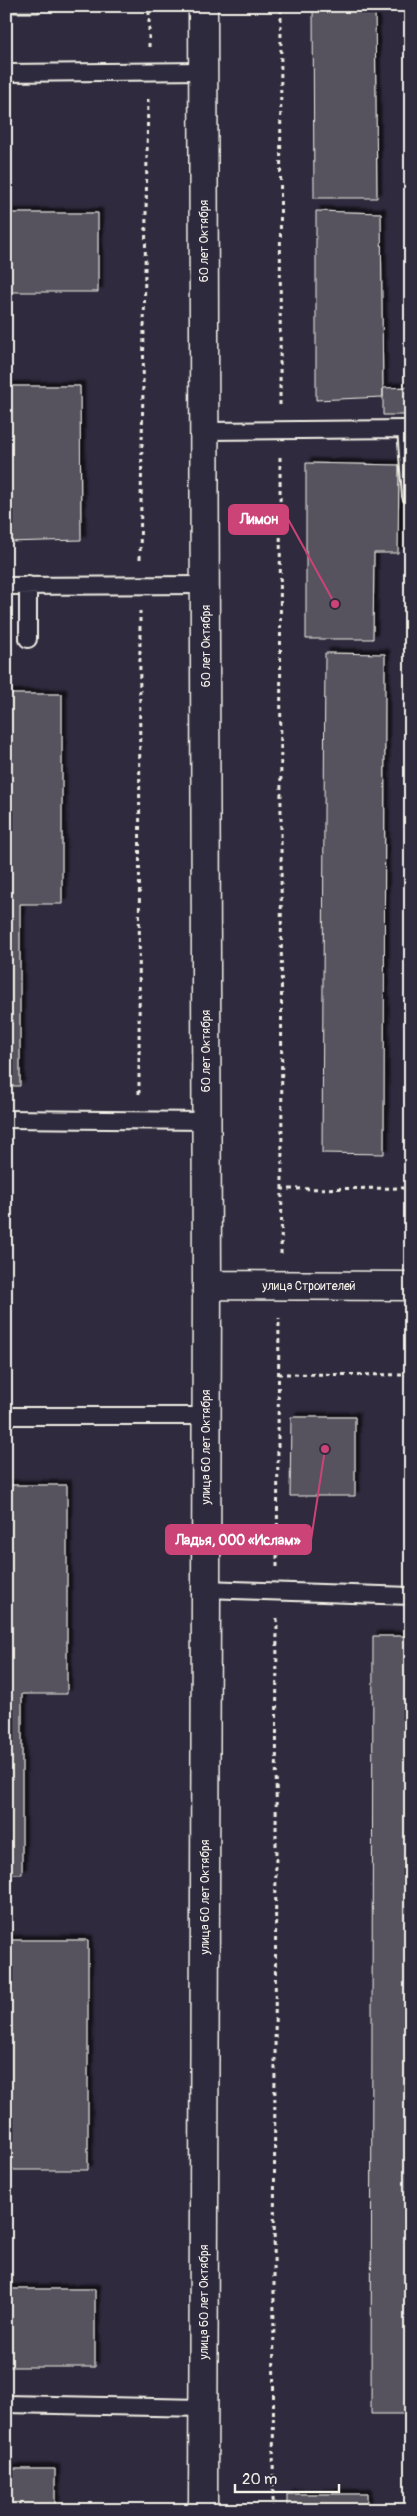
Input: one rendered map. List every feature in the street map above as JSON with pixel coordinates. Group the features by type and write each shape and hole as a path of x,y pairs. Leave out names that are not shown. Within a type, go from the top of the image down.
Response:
{"main road":[{"name":"60 лет Октября","path":"203,6 207,1285"},
{"name":"улица Строителей","path":"207,1285 411,1286"},
{"name":"улица 60 лет Октября","path":"203,2510 207,1285"}],"lane":[{"path":"6,73 203,71"},
{"path":"205,431 406,429 411,496"},
{"path":"28,585 28,639"},
{"path":"6,586 206,585"},
{"path":"6,1119 206,1121"},
{"path":"6,1416 206,1416"},
{"path":"206,1589 411,1596"},
{"path":"6,2404 203,2408"}],"path":[{"path":"273,2510 278,1374 282,1188 281,6"},
{"path":"282,1188 411,1188"},
{"path":"278,1374 411,1375"}],"building":[{"path":"6,6 39,6 39,13 6,13"},
{"path":"313,6 375,6 377,198 314,198"},
{"path":"316,211 381,213 383,397 316,400"},
{"path":"6,213 98,213 98,292 6,292"},
{"path":"6,386 80,386 81,540 6,542"},
{"path":"411,387 411,415 383,415 383,388"},
{"path":"306,463 399,465 398,553 374,553 373,639 306,639"},
{"path":"325,653 385,654 384,1154 322,1153"},
{"path":"6,694 62,694 62,904 20,904 20,1086 6,1086"},
{"path":"291,1417 355,1417 355,1496 290,1496"},
{"path":"6,1485 67,1485 67,1694 22,1694 22,1874 6,1874"},
{"path":"373,1636 411,1636 411,2414 371,2414"},
{"path":"6,1940 88,1940 88,2170 6,2170"},
{"path":"6,2289 95,2289 95,2367 6,2367"},
{"path":"6,2469 55,2469 55,2510 6,2510"},
{"path":"287,2494 367,2494 367,2510 287,2510"}],"place":[{"name":"Лимон","path":"335,604"},
{"name":"Ладья, ООО «Ислам»","path":"325,1449"}]}
